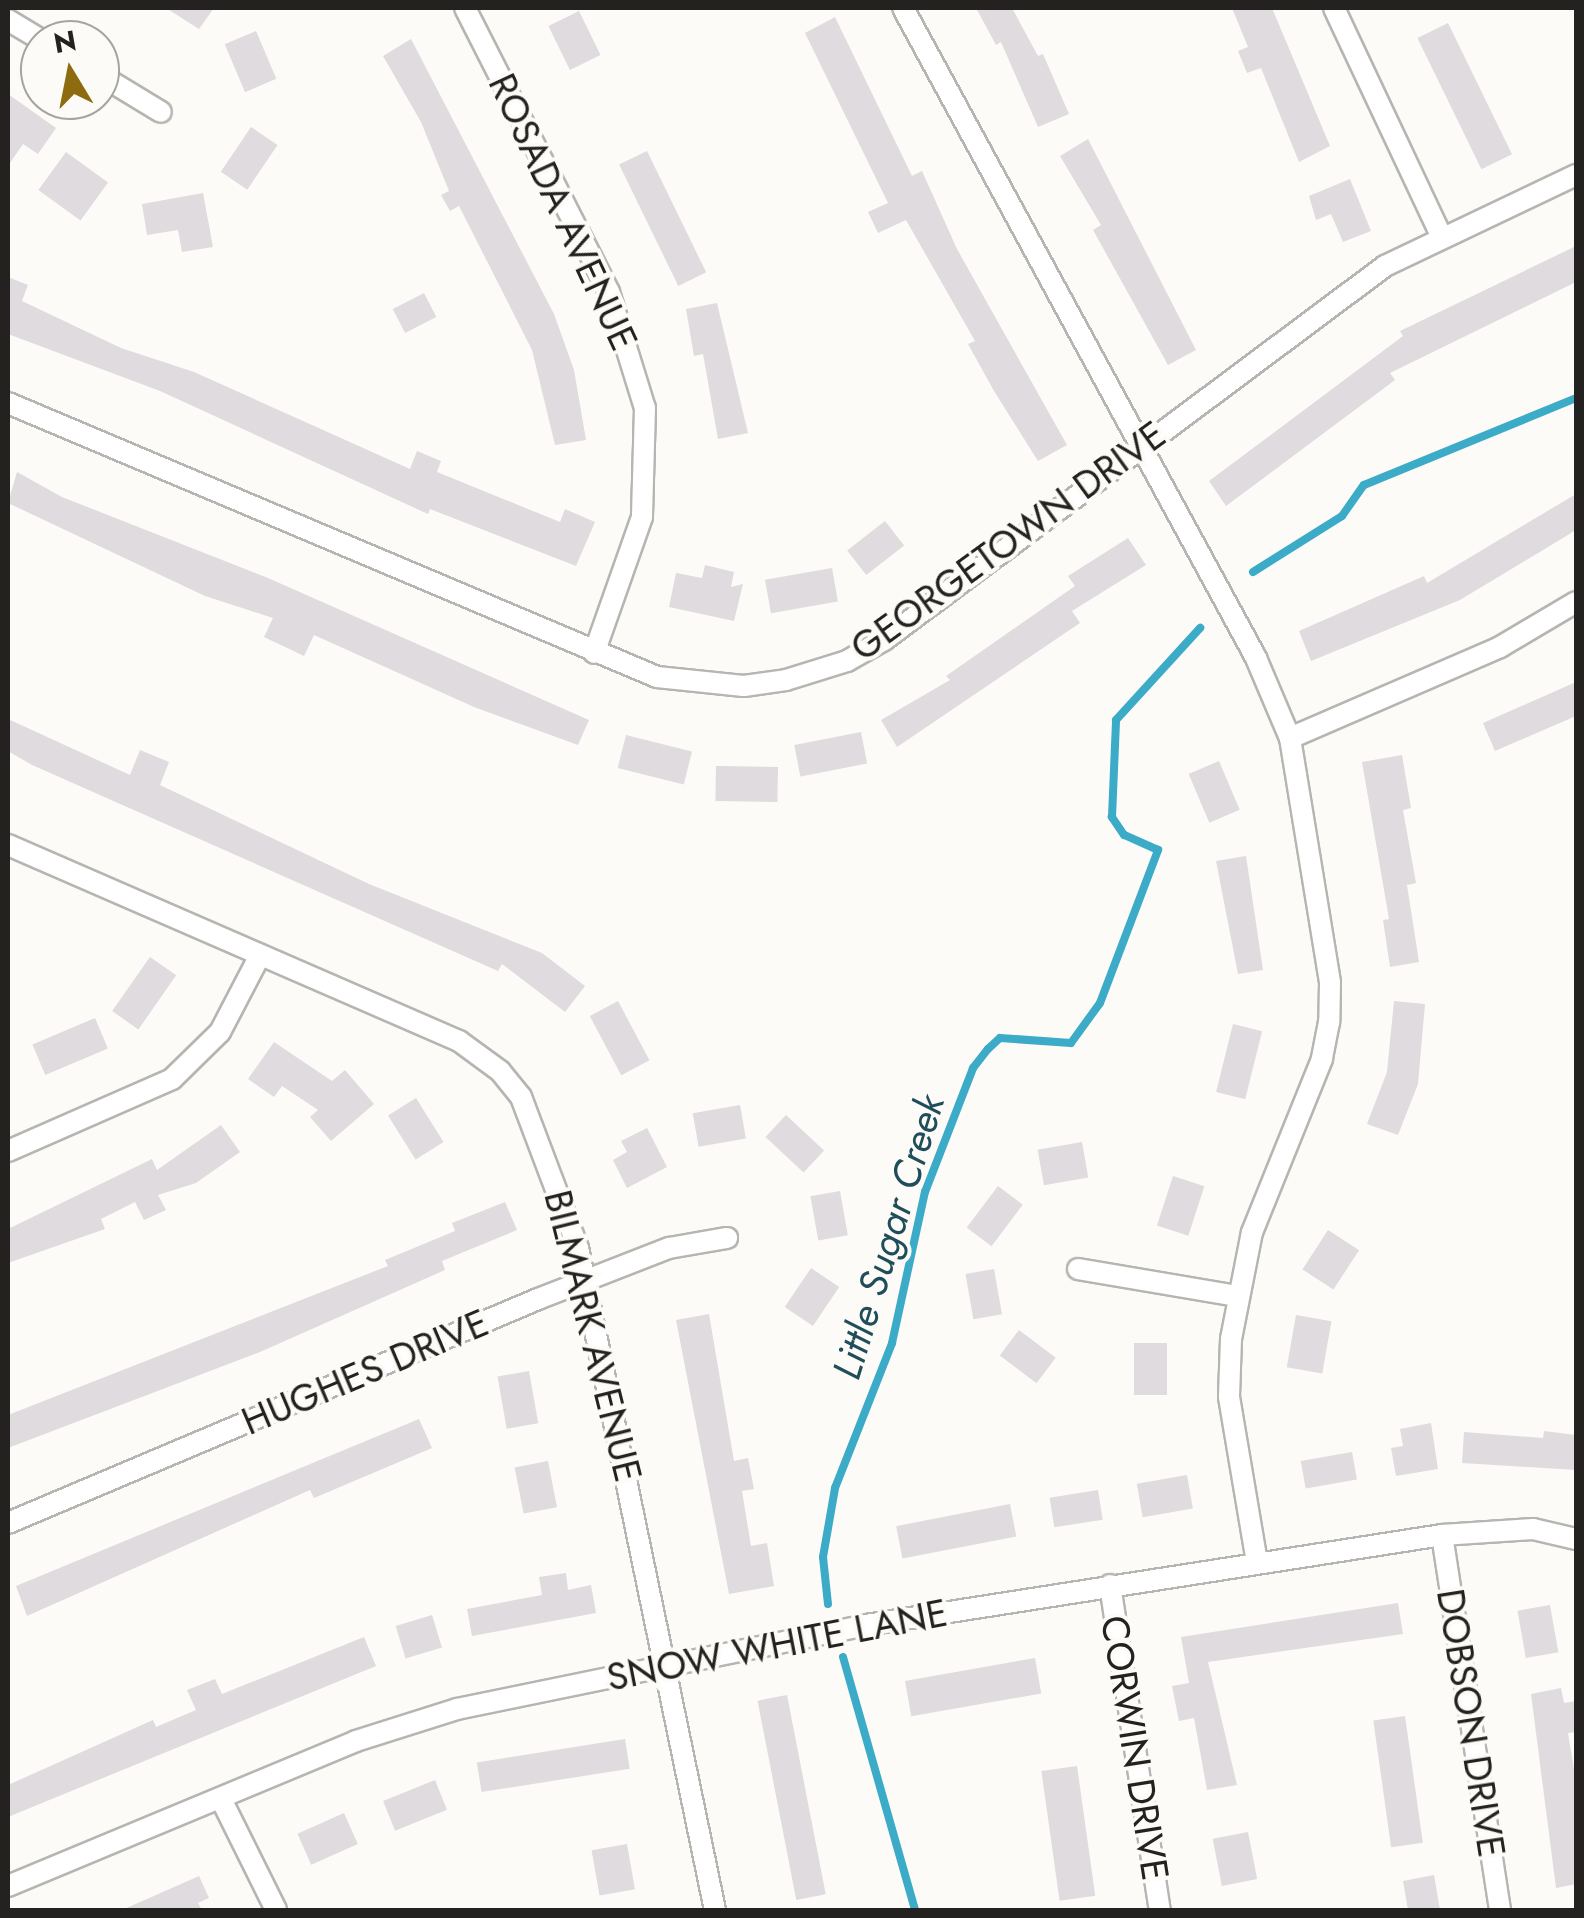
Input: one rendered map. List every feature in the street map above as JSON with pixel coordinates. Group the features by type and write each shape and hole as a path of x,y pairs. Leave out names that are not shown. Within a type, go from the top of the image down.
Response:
{"street":[{"name":"ROSADA AVENUE","path":"465,8 609,292 645,408 642,517 594,652"},
{"path":"903,8 1256,658 1290,738 1330,984 1330,1022 1322,1059 1252,1232 1237,1296 1230,1397 1257,1563"},
{"path":"1334,8 1441,235"},
{"path":"120,87 161,112"},
{"name":"GEORGETOWN DRIVE","path":"8,403 657,677 744,686 847,660 1344,295 1441,235 1576,175"},
{"path":"1290,738 1500,648 1576,602"},
{"name":"BILMARK AVENUE","path":"8,845 459,1041 500,1071 534,1123 586,1281 715,1910"},
{"path":"8,1151 172,1079 220,1032 260,955"},
{"name":"HUGHES DRIVE","path":"8,1523 669,1248 727,1238"},
{"path":"1078,1269 1237,1296"},
{"name":"SNOW WHITE LANE","path":"8,1886 442,1713 668,1666 1110,1586 1442,1534 1533,1528 1576,1539"},
{"name":"DOBSON DRIVE","path":"1442,1534 1500,1910"},
{"name":"CORWIN DRIVE","path":"1110,1586 1160,1910"},
{"path":"222,1799 276,1910"}],"building":[{"path":"166,8 214,8 199,29"},
{"path":"976,8 1012,8 1038,56 1043,54 1069,114 1038,127 1001,42 996,45"},
{"path":"1232,8 1272,8 1330,146 1299,162 1261,68 1247,73 1238,51 1248,47"},
{"path":"579,11 600,55 570,70 548,26"},
{"path":"835,17 912,176 922,171 957,249 1067,445 1038,461 968,344 975,341 906,220 878,233 868,212 888,203 805,33"},
{"path":"1448,23 1512,154 1481,169 1417,38"},
{"path":"256,31 276,79 245,92 225,44"},
{"path":"411,39 554,314 574,370 586,440 555,445 532,350 459,206 450,211 441,195 449,191 421,122 383,56"},
{"path":"8,94 20,102 20,120 45,120 56,128 38,154 23,144 8,166"},
{"path":"251,127 278,145 247,190 221,172"},
{"path":"1088,139 1196,350 1168,365 1093,230 1101,225 1060,156"},
{"path":"647,151 706,272 678,286 619,165"},
{"path":"66,152 108,183 80,221 38,190"},
{"path":"1350,179 1371,231 1343,242 1331,214 1316,220 1309,196"},
{"path":"203,193 213,247 182,252 178,230 147,235 142,204"},
{"path":"1576,246 1576,282 1390,373 1395,380 1226,506 1209,481 1403,336 1400,331"},
{"path":"8,277 28,285 22,301 121,348 194,372 410,469 417,451 441,461 437,472 560,522 565,509 595,522 576,566 430,509 428,514 160,391 8,334"},
{"path":"424,293 436,317 405,333 393,309"},
{"path":"717,303 748,433 718,439 703,354 694,356 686,309"},
{"path":"17,472 62,497 268,578 589,720 578,745 474,707 314,635 304,656 264,637 273,618 205,596 8,503"},
{"path":"1576,494 1576,530 1460,600 1311,661 1299,631 1424,576 1427,583"},
{"path":"885,521 904,545 866,575 847,551"},
{"path":"1128,538 1146,565 1072,611 1080,623 897,747 881,720 950,680 946,676 1075,586 1068,576"},
{"path":"705,565 734,572 731,587 743,584 734,621 669,607 676,573 702,578"},
{"path":"832,568 838,601 771,613 765,580"},
{"path":"1576,682 1576,716 1495,751 1483,723"},
{"path":"8,719 130,775 140,750 169,762 160,785 369,884 542,953 585,986 565,1012 502,964 498,971 32,765 8,751"},
{"path":"861,732 867,763 800,776 794,745"},
{"path":"626,735 692,751 684,784 618,768"},
{"path":"1402,755 1411,808 1403,810 1416,883 1407,885 1419,962 1390,967 1383,920 1389,919 1362,762"},
{"path":"1219,761 1240,810 1209,823 1189,774"},
{"path":"716,766 778,767 777,802 715,801"},
{"path":"1246,856 1263,970 1238,974 1216,861"},
{"path":"150,957 176,975 138,1029 112,1011"},
{"path":"618,1001 649,1060 621,1075 590,1016"},
{"path":"1394,1001 1425,1004 1418,1084 1398,1135 1367,1124 1387,1072"},
{"path":"95,1018 108,1048 45,1075 32,1045"},
{"path":"1233,1024 1262,1031 1245,1099 1216,1092"},
{"path":"274,1042 332,1081 345,1070 374,1104 331,1141 310,1117 318,1110 282,1086 274,1097 248,1079"},
{"path":"416,1098 444,1142 416,1160 388,1115"},
{"path":"740,1105 746,1138 699,1147 693,1113"},
{"path":"786,1115 824,1150 804,1172 766,1137"},
{"path":"221,1125 240,1152 196,1183 158,1195 166,1210 144,1220 135,1202 101,1219 105,1229 8,1263 8,1229 152,1159 157,1170"},
{"path":"647,1128 667,1167 627,1188 613,1160 627,1152 621,1141"},
{"path":"1082,1142 1088,1177 1044,1185 1038,1150"},
{"path":"1173,1176 1204,1186 1188,1236 1157,1225"},
{"path":"998,1186 1023,1205 991,1246 967,1228"},
{"path":"840,1191 848,1235 818,1241 810,1196"},
{"path":"505,1202 517,1230 442,1261 445,1270 260,1352 8,1448 8,1415 388,1266 385,1260 455,1231 452,1223"},
{"path":"1328,1230 1359,1250 1333,1290 1302,1269"},
{"path":"811,1268 839,1287 813,1326 785,1307"},
{"path":"994,1269 1002,1314 973,1319 965,1274"},
{"path":"709,1314 734,1461 748,1458 754,1489 742,1491 751,1546 767,1543 774,1586 729,1594 676,1320"},
{"path":"1296,1315 1331,1321 1322,1373 1287,1367"},
{"path":"1019,1330 1056,1358 1036,1383 1000,1356"},
{"path":"1134,1343 1167,1343 1167,1395 1134,1395"},
{"path":"529,1371 538,1423 507,1429 497,1377"},
{"path":"419,1419 432,1448 314,1498 310,1490 27,1616 16,1586"},
{"path":"1431,1423 1438,1469 1396,1476 1391,1448 1403,1446 1400,1429"},
{"path":"1544,1431 1576,1435 1576,1470 1462,1463 1464,1432 1543,1438"},
{"path":"1352,1452 1357,1480 1306,1489 1301,1461"},
{"path":"548,1461 557,1507 524,1514 515,1467"},
{"path":"1187,1475 1193,1508 1143,1517 1137,1484"},
{"path":"1098,1490 1103,1520 1054,1527 1050,1498"},
{"path":"1010,1504 1016,1536 902,1559 896,1526"},
{"path":"566,1573 568,1590 591,1585 596,1613 472,1636 467,1609 542,1595 539,1577"},
{"path":"1398,1603 1403,1634 1208,1662 1237,1785 1207,1790 1194,1718 1179,1721 1172,1686 1189,1683 1181,1637"},
{"path":"1550,1605 1558,1652 1526,1658 1518,1611"},
{"path":"432,1615 442,1648 406,1659 396,1626"},
{"path":"364,1637 376,1666 8,1817 8,1785 153,1720 156,1727 196,1710 187,1690 215,1679 222,1694"},
{"path":"1035,1658 1041,1693 911,1716 905,1681"},
{"path":"1561,1688 1564,1703 1576,1701 1576,1732 1568,1733 1576,1781 1576,1884 1556,1888 1531,1694"},
{"path":"787,1695 826,1894 796,1900 758,1701"},
{"path":"1405,1716 1423,1843 1391,1847 1373,1720"},
{"path":"625,1739 630,1769 482,1792 477,1762"},
{"path":"1077,1766 1095,1896 1060,1901 1041,1771"},
{"path":"435,1780 447,1810 395,1831 383,1801"},
{"path":"344,1813 358,1844 311,1865 297,1834"},
{"path":"1248,1832 1257,1879 1222,1886 1213,1839"},
{"path":"627,1844 635,1889 600,1896 592,1850"},
{"path":"1434,1875 1440,1910 1408,1910 1403,1881"},
{"path":"199,1876 209,1898 198,1903 202,1910 122,1910"}],"waterway":[{"name":"Little Sugar Creek","path":"1253,572 1342,516 1364,485 1576,398"},
{"name":"Little Sugar Creek","path":"828,1604 823,1557 835,1488 892,1343 925,1192 973,1068 988,1049 1000,1038 1071,1043 1100,1003 1158,850 1124,835 1112,817 1116,720 1200,628"},
{"name":"Little Sugar Creek","path":"843,1657 915,1910"}]}
